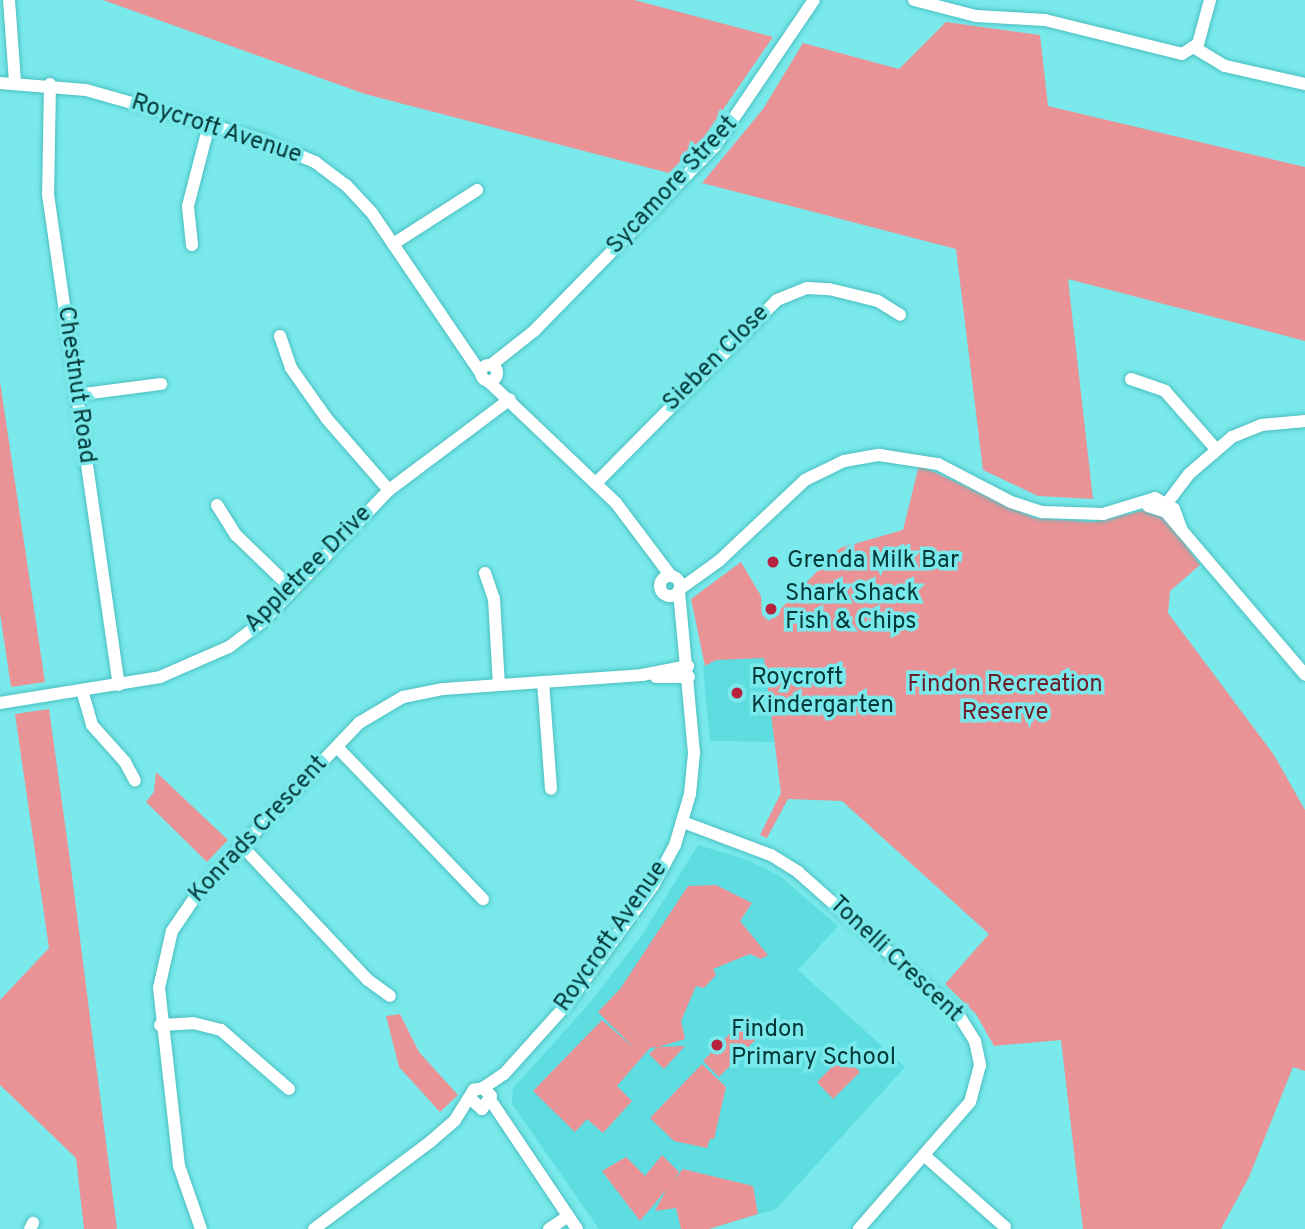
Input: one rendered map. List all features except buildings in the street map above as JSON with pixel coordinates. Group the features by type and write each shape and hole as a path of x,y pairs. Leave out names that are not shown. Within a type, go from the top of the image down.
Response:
{"street":[{"path":"9,0 15,82"},
{"name":"Sycamore Street","path":"491,371 715,146 814,0"},
{"path":"915,0 976,16 1045,20 1182,54 1195,48 1210,0"},
{"path":"1195,48 1217,63 1305,84"},
{"name":"Roycroft Avenue","path":"0,83 50,84 86,90 280,146 323,167 360,198 468,351 491,371 510,399 596,482 642,535 672,586 689,671 694,753 681,826 643,900 568,1003 504,1074 487,1104"},
{"name":"Chestnut Road","path":"50,84 48,194 119,685"},
{"path":"192,245 189,198 209,125"},
{"path":"393,244 477,190"},
{"name":"Sieben Close","path":"596,482 777,300 807,288 829,289 878,301 900,315"},
{"path":"280,336 291,368 327,419 389,490"},
{"path":"1130,379 1165,391 1216,449"},
{"path":"76,395 161,384"},
{"name":"Appletree Drive","path":"0,703 160,677 210,658 244,637 389,490 510,399"},
{"path":"1305,421 1261,425 1216,449 1189,474 1171,485 1165,504 1182,531 1305,675"},
{"path":"672,586 699,574 805,480 829,466 861,457 926,460 1011,502 1042,512 1102,514 1132,506 1165,504"},
{"path":"217,505 236,535 293,590"},
{"path":"485,573 494,599 499,685"},
{"name":"Konrads Crescent","path":"201,1229 179,1166 160,1025 159,988 172,931 188,904 373,712 403,697 499,685 689,671"},
{"path":"543,682 551,789"},
{"path":"82,691 92,725 125,762 135,781"},
{"path":"337,747 483,899"},
{"name":"Tonelli Crescent","path":"681,826 771,855 798,872 964,1022 979,1058 975,1092 964,1112 859,1229"},
{"path":"242,846 368,980 390,996"},
{"path":"160,1025 193,1023 221,1030 289,1089"},
{"name":"Roycroft Avenue","path":"471,1099 474,1090 483,1088 504,1074"},
{"path":"483,1088 487,1104 502,1121 570,1224 549,1229"},
{"path":"455,1120 471,1099 487,1104"},
{"path":"314,1229 455,1120 487,1104"},
{"path":"925,1156 1005,1227"}],"shaded area":[{"name":"Roycroft Kindergarten","path":"746,656 764,658 775,742 710,741 703,666 716,660"},
{"name":"Findon Primary School","path":"698,845 748,860 780,876 838,926 798,970 905,1067 776,1209 709,1229 599,1229 512,1104 513,1088 588,1005 640,938"}],"green space":[{"path":"103,0 634,0 773,37 704,137 669,173 365,94"},
{"path":"946,22 1040,35 1048,106 1305,167 1305,341 1068,279 1093,499 1038,496 983,470 956,249 702,183 763,109 803,43 899,69"},
{"path":"0,382 45,682 11,687 0,613"},
{"name":"Findon Recreation Reserve","path":"919,465 1034,518 1094,522 1150,509 1163,514 1200,565 1170,591 1168,613 1274,755 1305,810 1305,1071 1293,1067 1249,1177 1221,1229 1083,1229 1061,1040 994,1046 976,1014 945,984 989,934 842,801 788,799 767,838 760,835 781,793 764,658 716,660 705,666 691,599 741,562 761,596 762,615 769,621 840,548 903,530"},
{"path":"49,709 117,1229 84,1229 76,1158 0,1085 0,1000 49,948 15,714"},
{"path":"156,772 228,840 207,862 146,802 154,792"},
{"path":"716,885 752,903 740,921 768,955 761,959 750,954 713,969 716,975 704,988 696,986 681,1021 685,1039 658,1047 685,1046 664,1069 649,1054 657,1047 650,1048 617,1086 632,1101 603,1133 587,1119 575,1132 533,1091 602,1020 635,1049 598,1012 620,989 688,886"},
{"path":"400,1014 419,1052 458,1095 440,1112 399,1067 386,1016"},
{"path":"747,1016 763,1032 719,1077 703,1061"},
{"path":"844,1055 860,1072 833,1099 817,1082"},
{"path":"702,1064 726,1087 714,1139 710,1139 707,1148 674,1141 650,1118"},
{"path":"662,1155 679,1172 673,1181 683,1169 753,1186 758,1214 709,1229 681,1229 676,1208 655,1211 666,1190 640,1221 602,1171 626,1157 645,1176"}],"place":[{"name":"Grenda Milk Bar","path":"773,562"},
{"name":"Shark Shack Fish & Chips","path":"771,609"},
{"name":"Roycroft Kindergarten","path":"737,693"},
{"name":"Findon Primary School","path":"717,1045"}]}
